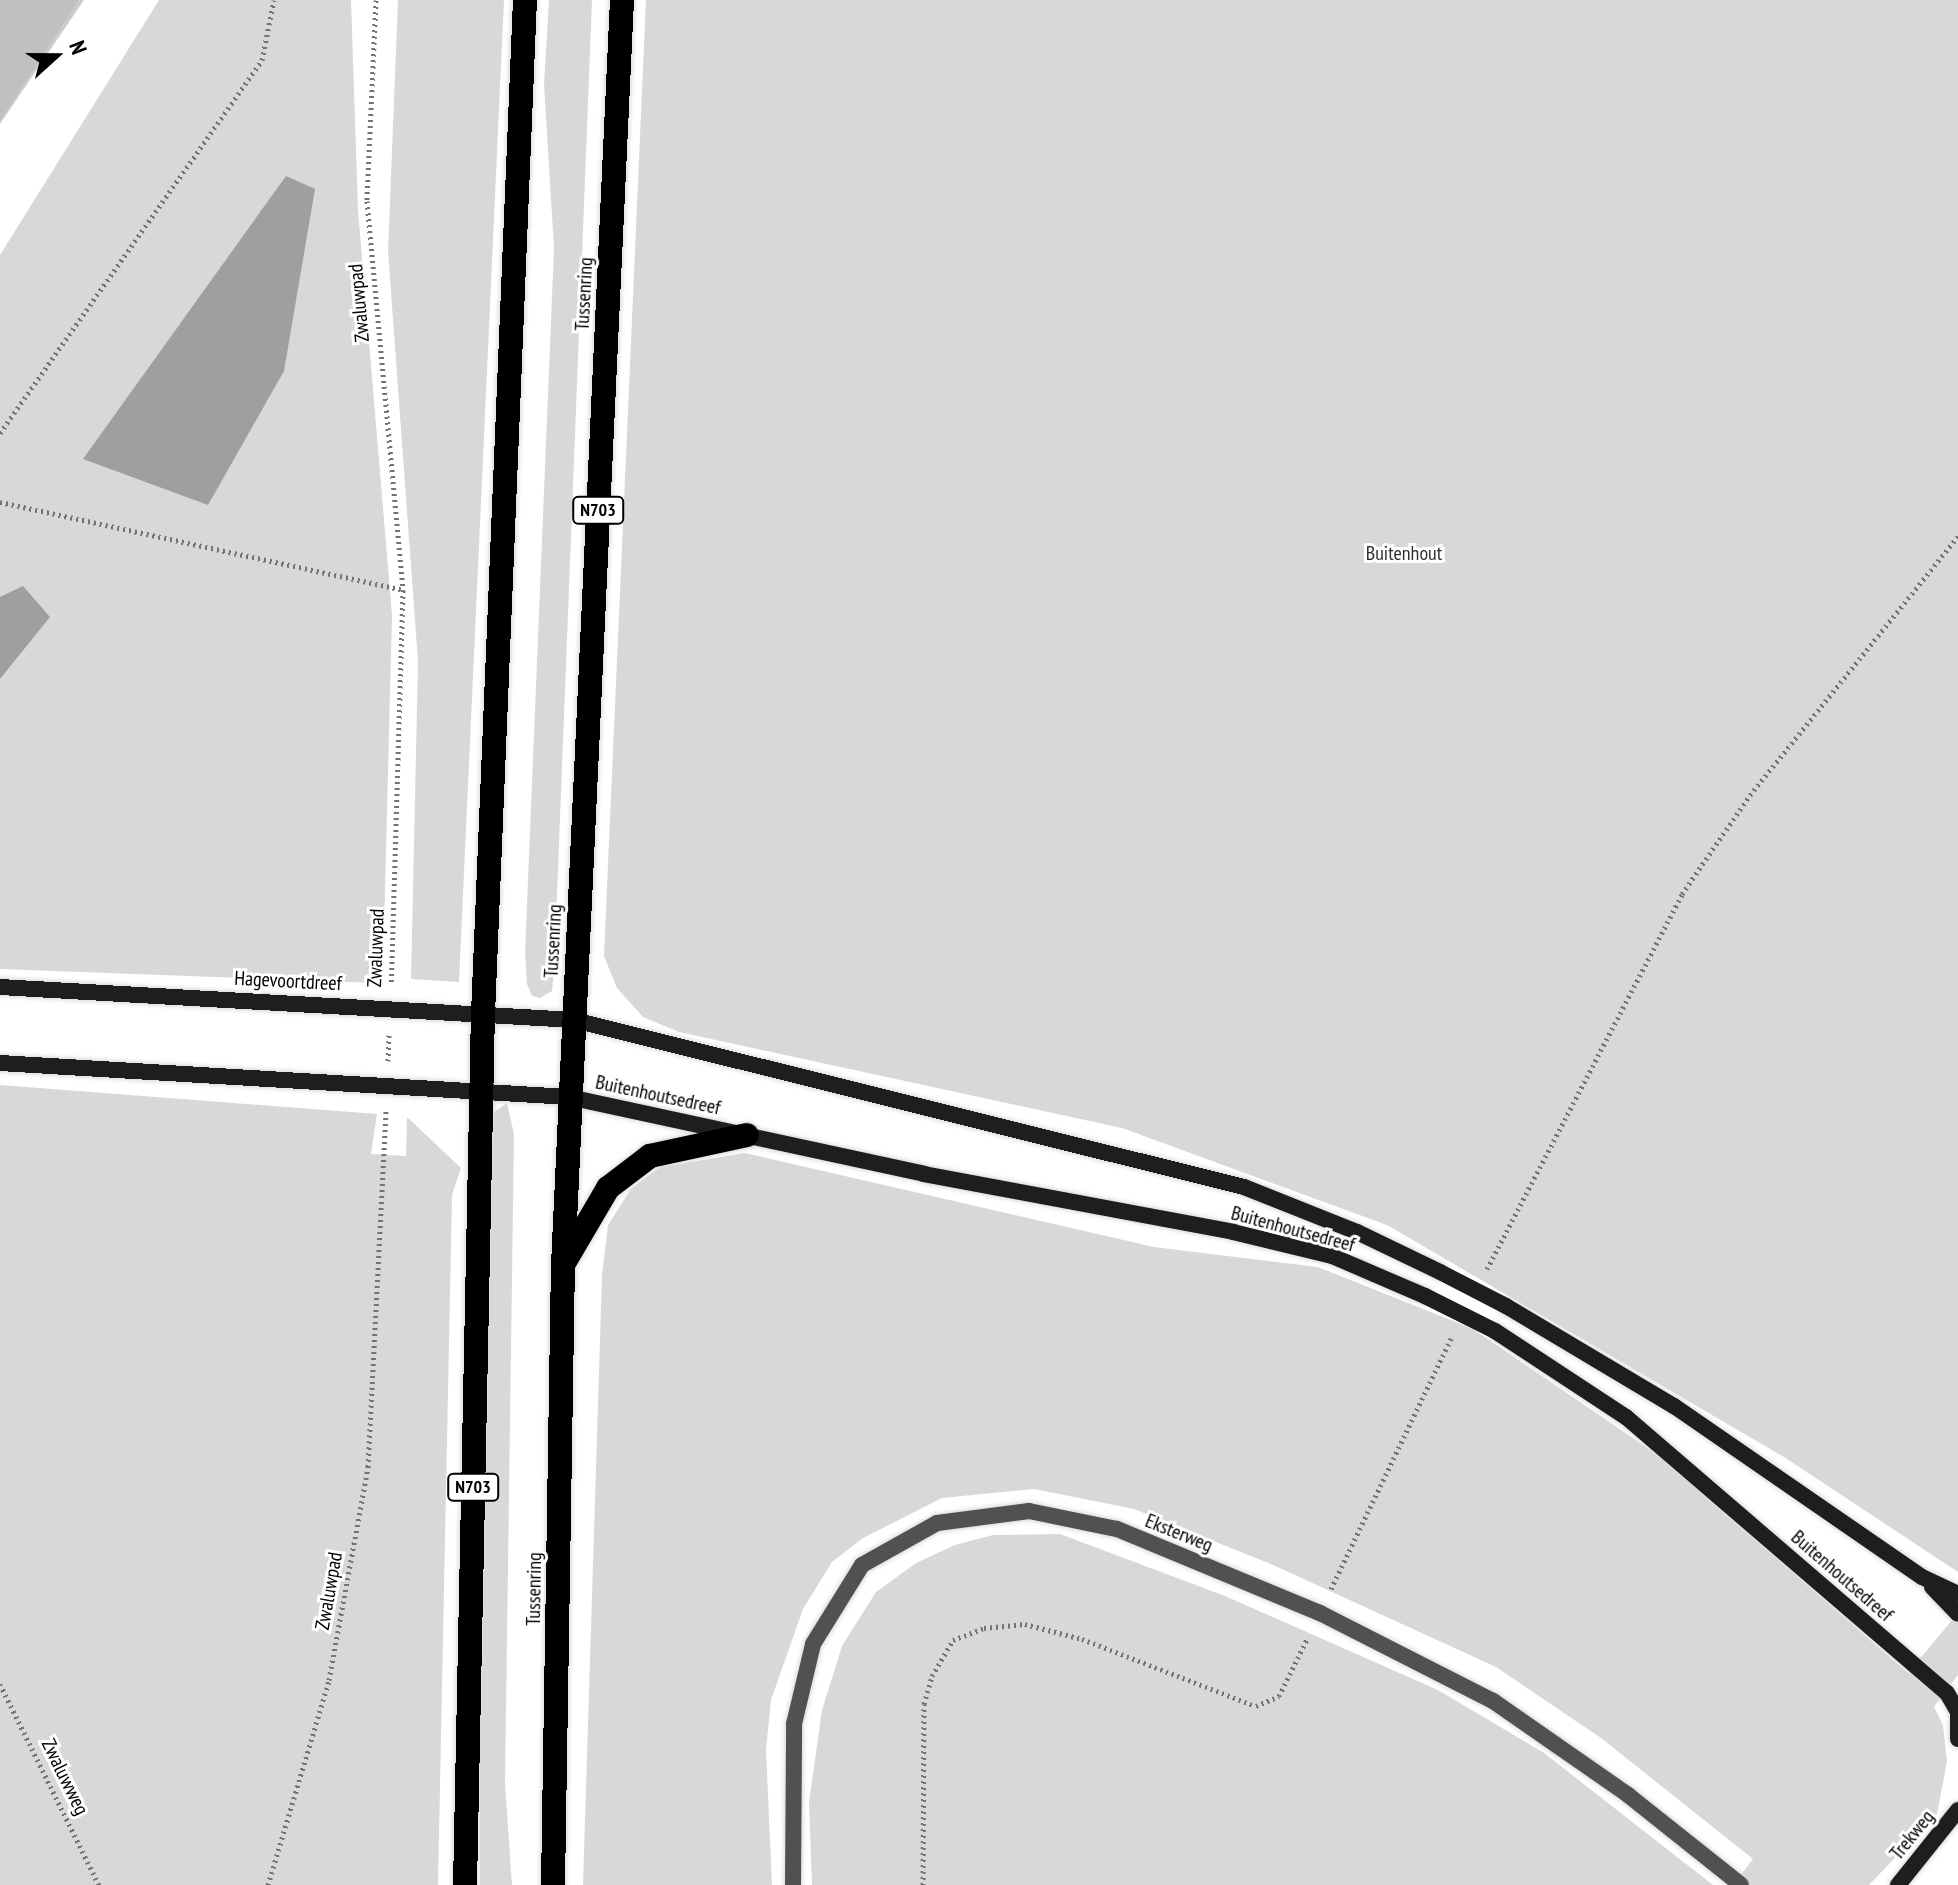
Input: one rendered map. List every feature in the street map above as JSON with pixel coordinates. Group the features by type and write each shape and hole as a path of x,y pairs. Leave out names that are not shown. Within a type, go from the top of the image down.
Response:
{"highway":[{"name":"N703","path":"465,1885 483,1014 525,0"},
{"name":"Tussenring","path":"553,1885 563,1265 569,1097 622,0"},
{"path":"563,1265 608,1188 650,1156 747,1135"}],"main road":[{"name":"Hagevoortdreef","path":"0,987 391,1006 574,1020"},
{"name":"Buitenhoutsedreef","path":"574,1020 1244,1187 1357,1232 1506,1306 1674,1406 1922,1577 1958,1594"},
{"path":"0,1063 387,1087 481,1088"},
{"name":"Buitenhoutsedreef","path":"481,1088 569,1097 1233,1232 1332,1256 1425,1296 1495,1331 1626,1417 1947,1693 1957,1708"},
{"name":"Buitenhoutsedreef","path":"1922,1577 1958,1614"},
{"path":"1957,1708 1958,1739"},
{"name":"Trekweg","path":"1898,1885 1958,1810"}],"street":[{"name":"Eksterweg","path":"793,1885 794,1724 813,1644 862,1565 937,1523 1029,1511 1117,1529 1320,1613 1493,1701 1628,1795 1741,1885"}],"path":[{"path":"0,433 262,60 274,0"},
{"name":"Zwaluwpad","path":"268,1885 329,1680 368,1467 391,1006 403,590 367,201 376,0"},
{"path":"0,502 403,590"},
{"path":"1511,1223 1682,894 1750,795 1958,536"},
{"path":"923,1885 924,1704 932,1676 953,1640 984,1628 1025,1624 1082,1639 1256,1706 1279,1696 1415,1406"},
{"name":"Zwaluwweg","path":"0,1684 99,1885"}],"green space":[{"path":"159,0 351,0 358,210 392,615 384,930 376,983 0,969 0,255"},
{"path":"398,0 504,0 459,982 411,979 418,662 388,251"},
{"path":"549,0 592,0 554,972 552,991 540,998 532,996 527,984 525,953 554,248 544,85"},
{"name":"Buitenhout","path":"646,0 1958,0 1958,1572 1784,1457 1387,1225 1122,1128 679,1032 643,1017 617,988 604,956"},
{"path":"0,1085 377,1114 371,1154 406,1156 407,1117 461,1168 452,1195 438,1885 0,1885"},
{"path":"507,1103 514,1134 505,1783 512,1885 480,1885 480,1560 491,1168 494,1112"},
{"path":"745,1153 1154,1247 1318,1267 1473,1329 1659,1456 1908,1673 1958,1613 1958,1675 1934,1707 1943,1725 1947,1761 1937,1814 1869,1885 1733,1885 1753,1859 1601,1738 1496,1667 1273,1565 1134,1509 1034,1489 942,1498 863,1538 832,1562 803,1609 771,1700 766,1750 772,1885 583,1885 602,1275 608,1225 631,1189 660,1167"},
{"path":"1060,1534 1225,1596 1438,1690 1544,1753 1713,1885 812,1885 809,1802 822,1710 842,1646 876,1592 916,1563 955,1545 993,1535"}],"shaded area":[{"path":"286,176 315,189 284,371 208,505 83,459"},
{"path":"23,586 50,617 0,679 0,597"}],"building":[{"path":"0,0 79,0 0,121"}]}
